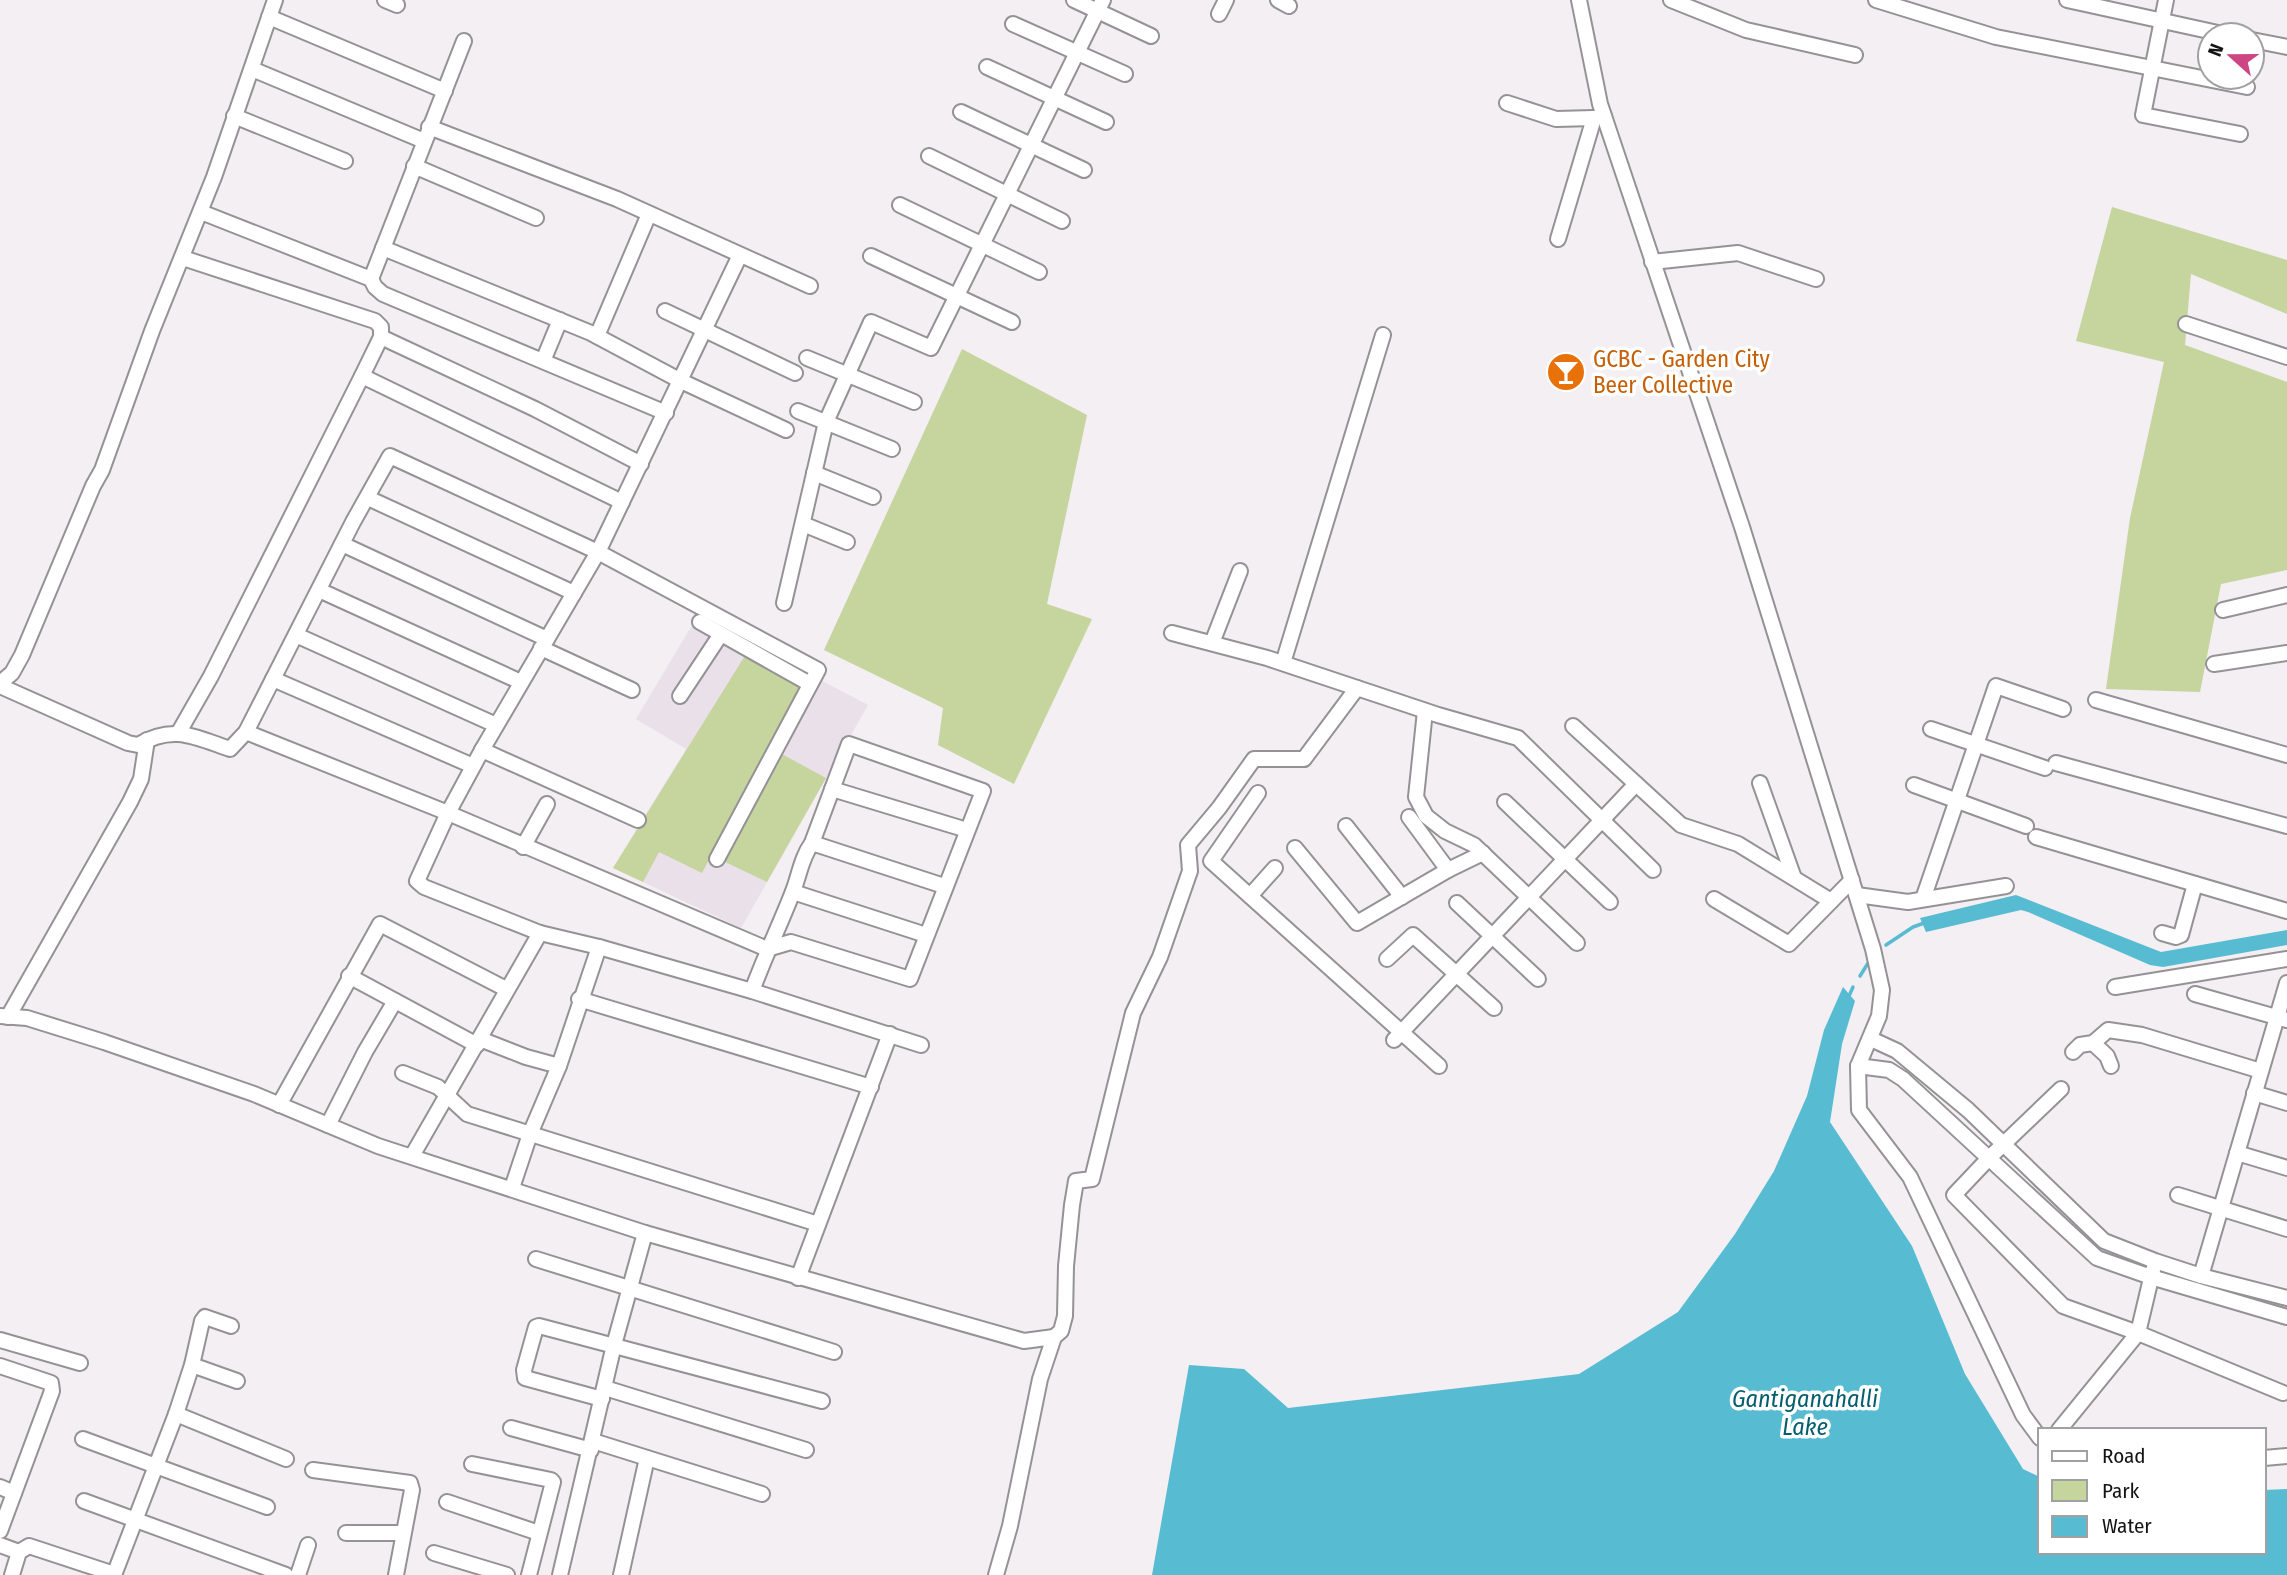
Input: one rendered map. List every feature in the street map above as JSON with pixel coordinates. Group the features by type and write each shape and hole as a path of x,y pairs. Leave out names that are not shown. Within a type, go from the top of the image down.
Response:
{"street":[{"path":"275,0 201,212 152,331 102,470 22,655 12,673 0,685 128,743 138,745 179,732 230,749 246,732 390,456 598,552 818,670 717,859"},
{"path":"1074,0 1100,5 1152,36"},
{"path":"1219,14 1226,0"},
{"path":"1579,0 1599,117 1672,316 1874,949 1882,990 1879,1016 1858,1066 1859,1110 1910,1177 2023,1415 2038,1435"},
{"path":"1671,0 1746,30 1855,55"},
{"path":"1876,0 1996,37 2196,77"},
{"path":"2067,0 2196,28"},
{"path":"2166,0 2143,115 2240,134"},
{"path":"784,603 826,422 870,322 931,348 1100,5"},
{"path":"269,17 444,91"},
{"path":"1013,24 1125,74"},
{"path":"371,279 464,41"},
{"path":"2266,43 2287,47"},
{"path":"987,67 1106,122"},
{"path":"252,69 426,134 617,199 810,286"},
{"path":"1507,103 1556,119 1599,117"},
{"path":"961,112 1084,170"},
{"path":"234,116 345,161"},
{"path":"1558,239 1599,117"},
{"path":"929,156 1062,221"},
{"path":"414,166 536,218"},
{"path":"900,205 1039,272"},
{"path":"201,212 371,279 375,288 383,294 666,413"},
{"path":"597,335 649,214"},
{"path":"383,248 597,335 681,381 786,430"},
{"path":"1652,262 1738,253 1816,279"},
{"path":"740,255 598,552 473,766 417,881 424,887 540,933 752,991 921,1045"},
{"path":"872,256 1012,322"},
{"path":"179,732 211,676 381,337 381,327 375,321 183,258"},
{"path":"665,311 795,373"},
{"path":"543,361 560,320"},
{"path":"2186,324 2287,357"},
{"path":"1283,663 1383,335"},
{"path":"381,337 535,409 641,464"},
{"path":"807,358 914,402"},
{"path":"362,376 622,502"},
{"path":"798,411 892,449"},
{"path":"814,473 873,496"},
{"path":"368,498 573,593"},
{"path":"803,524 847,542"},
{"path":"342,544 632,690"},
{"path":"1212,643 1240,571"},
{"path":"319,590 521,682"},
{"path":"2223,610 2287,595"},
{"path":"700,622 810,684"},
{"path":"1172,633 1283,663 1426,711 1518,738 1653,870"},
{"path":"680,696 721,634"},
{"path":"296,635 496,725"},
{"path":"2214,664 2287,653"},
{"path":"273,679 473,766"},
{"path":"1923,899 1996,686 2063,709"},
{"path":"996,1575 1010,1527 1040,1379 1054,1337 1061,1331 1065,1317 1066,1266 1076,1181 1091,1179 1133,1013 1160,957 1190,871 1188,845 1254,759 1304,759 1357,688"},
{"path":"2096,699 2287,755"},
{"path":"1426,711 1416,797 1426,816 1445,831 1474,845 1577,943"},
{"path":"1573,726 1681,825 1738,844 1831,901"},
{"path":"1931,729 2051,766 2287,826"},
{"path":"246,732 448,813 767,949 792,942 910,979 983,791 849,744 793,892 767,949 752,991"},
{"path":"147,740 141,779 130,802 4,1016 27,1018 104,1042 254,1094 378,1146 645,1233 1024,1341 1054,1337"},
{"path":"482,750 638,820"},
{"path":"1760,783 1794,878"},
{"path":"1398,1037 1636,784"},
{"path":"1914,785 2031,832 2287,911"},
{"path":"832,789 967,830"},
{"path":"1258,793 1211,860 1398,1037 1439,1066"},
{"path":"1505,802 1610,902"},
{"path":"523,847 547,804"},
{"path":"1409,817 1448,870"},
{"path":"1346,826 1402,897"},
{"path":"812,843 944,886"},
{"path":"1295,848 1357,923 1448,870 1483,853"},
{"path":"1250,896 1275,868"},
{"path":"1714,899 1789,943 1852,880"},
{"path":"2162,933 2176,937 2181,935 2195,884"},
{"path":"1857,895 1908,902 2006,886"},
{"path":"793,892 926,935"},
{"path":"1457,903 1538,979"},
{"path":"279,1105 380,924 506,989"},
{"path":"412,1156 540,933"},
{"path":"1387,959 1413,935 1494,1008"},
{"path":"512,1188 530,1135 559,1066 579,999 599,947"},
{"path":"2115,987 2287,959"},
{"path":"349,976 479,1042 559,1066"},
{"path":"2201,1276 2261,1072 2282,1019 2287,984"},
{"path":"2195,994 2282,1019"},
{"path":"579,999 871,1087"},
{"path":"328,1125 365,1052 395,1001"},
{"path":"2073,1052 2080,1045 2093,1043 2108,1030 2142,1035 2261,1072"},
{"path":"798,1278 890,1034"},
{"path":"1871,1039 1897,1051 1968,1110 2104,1241 2201,1276 2287,1298"},
{"path":"2093,1043 2107,1056 2110,1066"},
{"path":"1858,1066 1889,1070 1903,1079 2097,1258 2151,1277 2287,1317"},
{"path":"403,1073 438,1087 467,1114 818,1224"},
{"path":"2062,1088 1954,1195 2063,1306 2138,1333 2283,1393"},
{"path":"2255,1093 2287,1102"},
{"path":"2237,1153 2287,1168"},
{"path":"2178,1195 2287,1229"},
{"path":"560,1575 614,1345 645,1233"},
{"path":"536,1259 834,1352"},
{"path":"2061,1428 2138,1333 2155,1261"},
{"path":"12,1575 19,1552 29,1546 114,1574 176,1414 192,1365 201,1325 205,1317 231,1326"},
{"path":"806,1450 603,1393 525,1378 524,1370 534,1331 539,1326 822,1401"},
{"path":"0,1340 80,1363"},
{"path":"192,1365 237,1381"},
{"path":"0,1366 51,1383 52,1391 0,1531"},
{"path":"176,1414 286,1459"},
{"path":"511,1428 647,1458 762,1494"},
{"path":"83,1439 267,1507"},
{"path":"2266,1458 2287,1456"},
{"path":"621,1575 647,1458"},
{"path":"472,1464 551,1480 553,1487 529,1575"},
{"path":"313,1471 410,1483 412,1490 396,1575"},
{"path":"0,1487 14,1493"},
{"path":"84,1501 286,1575"},
{"path":"447,1502 539,1533"},
{"path":"346,1533 403,1533"},
{"path":"0,1545 19,1552"},
{"path":"298,1575 308,1545"},
{"path":"434,1553 507,1575"}],"shaded area":[{"path":"698,615 868,705 741,928 613,868 686,749 636,719"}],"green space":[{"path":"2112,207 2287,260 2287,314 2191,274 2185,345 2287,382 2287,570 2221,584 2200,692 2106,689 2130,518 2164,362 2076,341"},
{"path":"962,349 1087,415 1047,604 1092,619 1014,784 938,745 943,708 824,650"},
{"path":"746,654 802,684 702,873 659,852 643,882 613,868"},
{"path":"780,753 826,778 767,882 723,861"}],"water":[{"path":"2016,895 2161,952 2287,930 2287,945 2163,967 2150,965 2021,910 1926,932 1920,918"},
{"name":"Gantiganahalli Lake","path":"1843,987 1855,1001 1842,1044 1830,1122 1912,1246 1965,1374 2023,1469 2038,1476 2038,1554 2266,1554 2266,1490 2287,1489 2287,1575 1152,1575 1189,1365 1244,1369 1288,1408 1579,1374 1678,1312 1735,1234 1774,1171 1807,1096 1824,1030"}],"waterway":[{"path":"1886,945 1913,927 1927,922"},
{"path":"1860,976 1870,960"},
{"path":"1849,996 1853,987"}],"place":[{"name":"GCBC - Garden City Beer Collective","path":"1566,372"}]}
